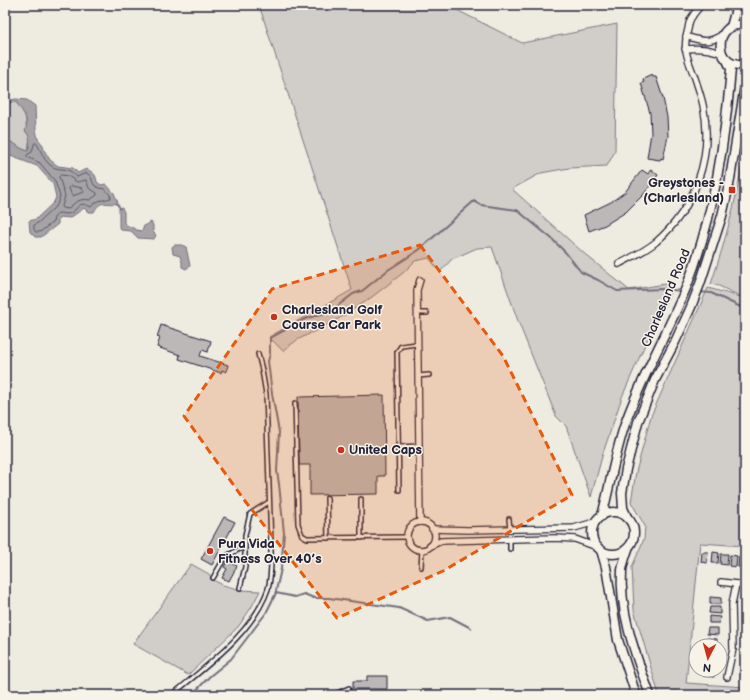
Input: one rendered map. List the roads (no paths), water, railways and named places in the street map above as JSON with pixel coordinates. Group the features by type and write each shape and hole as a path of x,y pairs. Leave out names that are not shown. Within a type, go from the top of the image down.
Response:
{"main road":[{"path":"730,27 737,5"},
{"path":"724,33 730,27 738,24 745,25"},
{"name":"Charlesland Road","path":"602,516 625,425 647,371 688,283 711,212 724,136 731,69 724,57 720,45 724,33"},
{"path":"724,57 736,64 745,64"},
{"name":"Charlesland Road","path":"627,517 623,508 622,493 626,469 638,422 656,380 691,307 700,284 724,208 745,86"},
{"path":"636,695 618,640 606,567 592,533 595,522 610,512 616,512 627,517 633,526 635,533 622,568 622,591 628,623 650,695"},
{"path":"599,548 609,554 619,553 628,549"}],"street":[{"path":"619,264 655,243 672,226 687,206 698,183 703,162 705,126 700,95 685,49 686,36 691,18 701,5"},
{"path":"686,36 699,41 715,40 724,33"},
{"path":"685,49 699,48 715,50 724,57"},
{"path":"420,280 417,290 420,522"},
{"path":"430,546 434,538 432,529 427,524 420,522 409,529 407,537 410,545 417,550 422,550 430,546 442,540 555,538 575,539 599,548"},
{"path":"432,529 510,530 574,528 595,522"},
{"path":"721,582 745,585"},
{"path":"728,672 733,649 732,604 736,584"}],"lane":[{"path":"417,313 427,313"},
{"path":"399,490 397,352 400,346 417,344"},
{"path":"172,695 244,630 258,610 268,589 271,571 266,394 258,354"},
{"path":"418,376 429,375"},
{"path":"295,403 298,524 302,535 307,538 407,537"},
{"path":"398,447 419,446"},
{"path":"327,498 328,538"},
{"path":"361,499 361,538"},
{"path":"240,588 245,567 245,535 250,514 269,502"},
{"path":"509,519 510,530"},
{"path":"510,539 510,549"},
{"path":"213,578 225,557 245,546"},
{"path":"421,567 422,550"},
{"path":"333,695 349,688"}],"water":[{"path":"16,99 27,100 35,106 38,139 43,145 44,150 50,160 58,166 73,168 78,173 86,169 91,171 95,175 97,182 101,185 106,184 114,193 118,203 104,203 99,205 94,212 88,212 84,208 70,218 60,217 58,224 41,237 35,237 30,232 29,221 36,219 54,202 56,197 53,184 37,166 5,154 5,140 24,150 28,151 29,148 30,140 25,131 27,123 25,115 16,102 5,103 5,101"},
{"path":"119,208 122,208 124,212 124,223 136,230 142,231 144,226 151,222 153,225 153,232 156,235 154,239 138,238 131,231 121,230 119,227"},
{"path":"174,245 182,245 186,247 190,266 186,269 182,267 180,256 173,254 172,247"}],"waterway":[{"path":"192,695 210,676 231,659 266,613 275,595 281,569 284,533 277,471 279,432 268,361 270,354 270,338 305,319 331,311 353,294 362,291 388,270 419,250 474,201 481,205 517,210 551,238 566,253 581,272 617,291 662,289 682,291"},
{"path":"117,204 120,208"},
{"path":"698,292 711,293 745,309"},
{"path":"276,593 295,597 304,594 314,598 329,598 399,608 428,621 450,617 471,628"}],"place":[{"name":"Greystones - (Charlesland)","path":"732,190"},
{"name":"Charlesland Golf Course Car Park","path":"274,317"},
{"name":"United Caps","path":"341,450"},
{"name":"Pura Vida Fitness Over 40’s","path":"210,551"}]}
